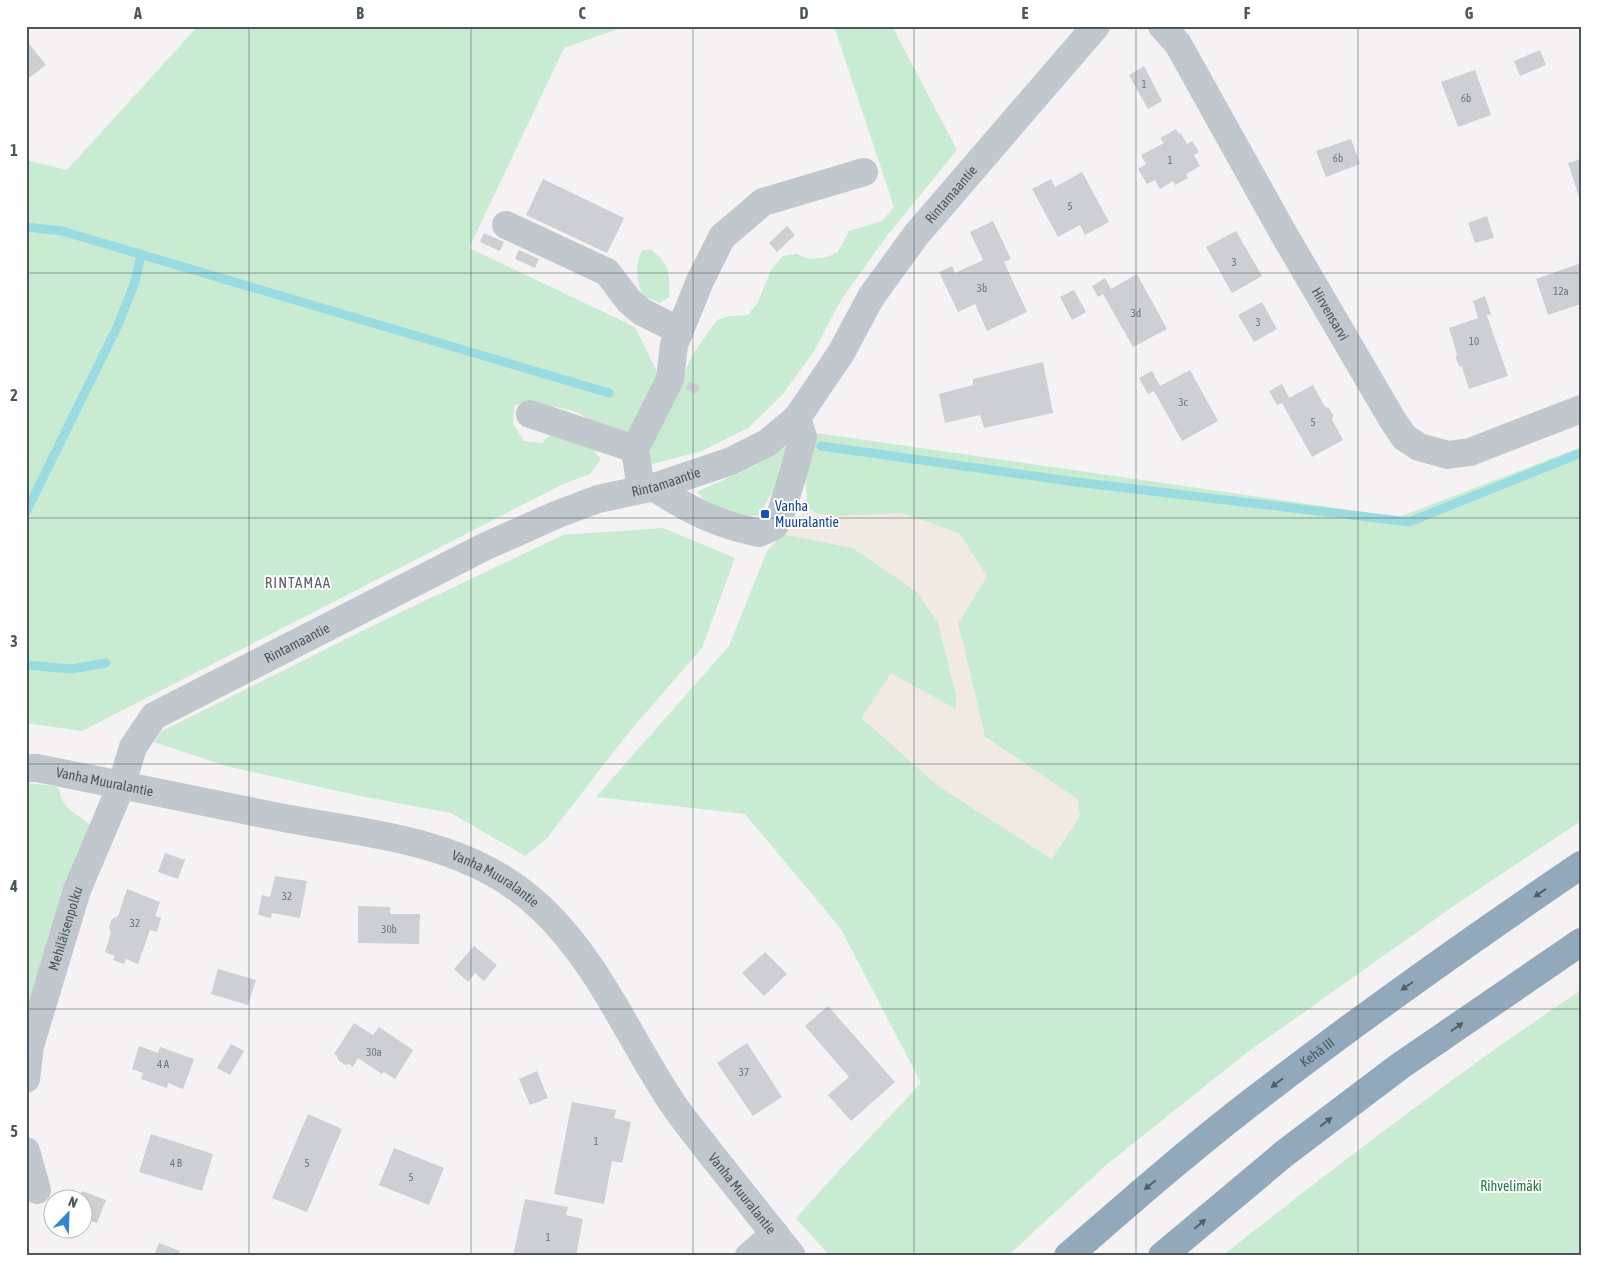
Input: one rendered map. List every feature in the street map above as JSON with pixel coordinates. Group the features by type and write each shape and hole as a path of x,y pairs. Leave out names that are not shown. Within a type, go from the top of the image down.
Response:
{"highway":[{"name":"Kehä III","path":"1068,1256 1129,1202 1260,1095 1370,1012 1581,866"},
{"path":"1162,1256 1286,1153 1400,1066 1581,942"}],"street":[{"name":"Rintamaantie","path":"122,784 133,747 154,716 484,547 558,514 598,499 648,488 731,461 767,444 797,418 841,353 871,298 916,235 1096,26"},
{"name":"Hirvensarvi","path":"1162,26 1178,44 1282,231 1404,437 1419,447 1434,453 1448,455 1470,452 1581,409"},
{"path":"797,418 803,437 780,516 774,526 758,533 707,518 648,488 635,449 670,380 674,345 700,281 722,237 763,202 864,172"},
{"path":"506,225 607,272 629,301 642,312 680,331"},
{"path":"530,414 635,449"},
{"name":"Vanha Muuralantie","path":"26,768 38,768 282,818 392,837 447,852 484,867 513,884 542,908 593,969 646,1062 674,1106 792,1256"},
{"name":"Mehiläisenpolku","path":"26,1079 30,1046 77,890 122,784"},
{"path":"26,1151 37,1190"},
{"path":"749,1256 775,1234"}],"green space":[{"path":"198,26 626,26 564,48 469,248 635,327 659,376 654,398 623,440 577,412 529,401 514,406 513,424 524,441 542,443 553,432 586,442 601,459 590,474 563,484 82,731 26,723 26,160 67,170"},
{"path":"834,26 892,26 957,150 889,233 841,300 814,351 783,394 748,428 702,451 652,464 646,460 647,453 693,354 717,320 730,316 748,315 758,302 771,270 783,256 797,254 809,259 827,257 838,252 849,231 882,221 894,207"},
{"path":"650,249 662,259 669,275 669,297 660,303 642,295 638,278 637,268 642,251"},
{"path":"816,433 1399,517 1581,447 1581,821 1451,908 1245,1054 1106,1165 1008,1256 830,1256 796,1218 921,1083 841,929 745,814 596,797 729,646 767,551 782,534 853,548 916,591 938,622 956,694 956,710 862,718 937,785 1052,859 1080,815 1077,799 985,737 958,623 987,576 835,516 817,514 807,506 806,483"},
{"path":"787,446 777,484 759,515 743,518 715,511 697,492 754,466"},
{"path":"663,528 735,558 702,648 629,732 547,838 525,856 451,813 365,797 226,766 154,742 162,731 374,625 563,535"},
{"path":"26,783 54,786 59,789 66,805 91,827 26,1026"},
{"name":"Rihvelimäki","path":"1581,990 1581,1256 1222,1256 1399,1120 1535,1021"}],"sand":[{"path":"807,506 817,514 835,516 901,513 960,534 987,576 958,623 985,737 1077,799 1080,815 1052,859 937,785 862,717 891,673 956,709 956,694 938,622 916,591 853,548 782,534"}],"building":[{"path":"26,40 46,65 26,80"},
{"path":"1540,50 1546,65 1520,76 1514,61"},
{"path":"1144,66 1162,101 1148,109 1129,75"},
{"path":"1475,70 1491,115 1458,127 1441,82"},
{"path":"1176,129 1179,134 1181,133 1187,144 1192,141 1199,152 1194,155 1200,166 1186,174 1188,178 1175,185 1173,181 1160,189 1155,180 1147,184 1138,169 1146,164 1141,155 1164,143 1160,138"},
{"path":"1351,139 1360,164 1326,177 1316,151"},
{"path":"1581,159 1581,200 1580,200 1568,163"},
{"path":"1082,172 1109,222 1085,235 1080,225 1058,237 1032,189 1051,179 1055,187"},
{"path":"543,179 624,218 607,253 526,215"},
{"path":"1487,216 1494,238 1475,243 1468,223"},
{"path":"993,221 1011,259 1004,262 1027,312 987,331 975,304 958,312 939,272 952,266 955,273 983,260 970,232"},
{"path":"787,226 795,235 777,252 769,243"},
{"path":"1236,231 1262,276 1232,293 1206,247"},
{"path":"484,233 504,242 500,251 480,242"},
{"path":"519,250 539,259 535,268 515,259"},
{"path":"1581,263 1581,304 1548,315 1536,279"},
{"path":"1137,274 1167,329 1133,347 1103,294 1098,297 1092,286 1105,278 1111,289"},
{"path":"1074,290 1086,312 1072,320 1060,297"},
{"path":"1485,296 1491,314 1487,316 1508,376 1469,389 1462,367 1459,366 1456,358 1457,354 1449,328 1478,318 1473,301"},
{"path":"1262,302 1277,329 1254,342 1238,315"},
{"path":"1043,362 1053,413 984,428 980,415 945,423 939,394 973,385 973,379"},
{"path":"1190,370 1218,421 1182,441 1154,391 1148,394 1139,378 1152,371 1160,386"},
{"path":"689,381 700,386 696,394 686,389"},
{"path":"1282,384 1289,398 1313,385 1325,407 1329,408 1333,415 1332,419 1343,440 1312,457 1282,403 1277,405 1269,391"},
{"path":"165,853 185,860 178,879 158,872"},
{"path":"275,876 307,881 300,918 272,913 271,918 258,915 262,895 270,897"},
{"path":"127,889 160,902 155,916 161,918 157,932 150,930 138,964 126,959 124,964 113,960 115,956 105,952 111,933 109,927 112,919 118,916"},
{"path":"358,906 390,907 390,914 420,914 419,944 358,943"},
{"path":"474,946 497,965 484,981 475,973 468,982 454,969"},
{"path":"765,952 787,974 764,996 742,973"},
{"path":"218,969 256,980 248,1005 211,994"},
{"path":"828,1006 895,1082 851,1121 828,1095 849,1077 805,1026"},
{"path":"354,1023 373,1035 379,1027 413,1050 395,1079 384,1072 382,1074 358,1058 353,1067 349,1064 345,1065 338,1060 334,1054"},
{"path":"747,1043 782,1097 753,1116 717,1063"},
{"path":"231,1044 244,1051 230,1075 217,1068"},
{"path":"139,1046 158,1053 160,1047 194,1059 183,1089 168,1083 167,1088 141,1079 143,1073 132,1069"},
{"path":"537,1071 548,1098 530,1105 519,1079"},
{"path":"572,1102 616,1110 614,1118 631,1122 622,1163 612,1161 604,1204 554,1194"},
{"path":"308,1114 342,1129 307,1212 272,1198"},
{"path":"151,1134 213,1154 202,1191 139,1172"},
{"path":"394,1148 444,1168 429,1205 379,1185"},
{"path":"92,1195 106,1200 97,1223 92,1221"},
{"path":"525,1199 568,1207 566,1215 583,1219 576,1256 513,1256"},
{"path":"159,1243 180,1251 178,1256 154,1256"}],"waterway":[{"path":"26,227 62,231 609,393"},
{"path":"26,512 118,325 135,282 141,255"},
{"path":"821,446 1076,482 1409,522 1581,453"},
{"path":"26,665 71,669 106,663"}],"place":[{"name":"Vanha Muuralantie","path":"765,514"}],"district":[{"name":"RINTAMAA","path":"298,583"}]}
